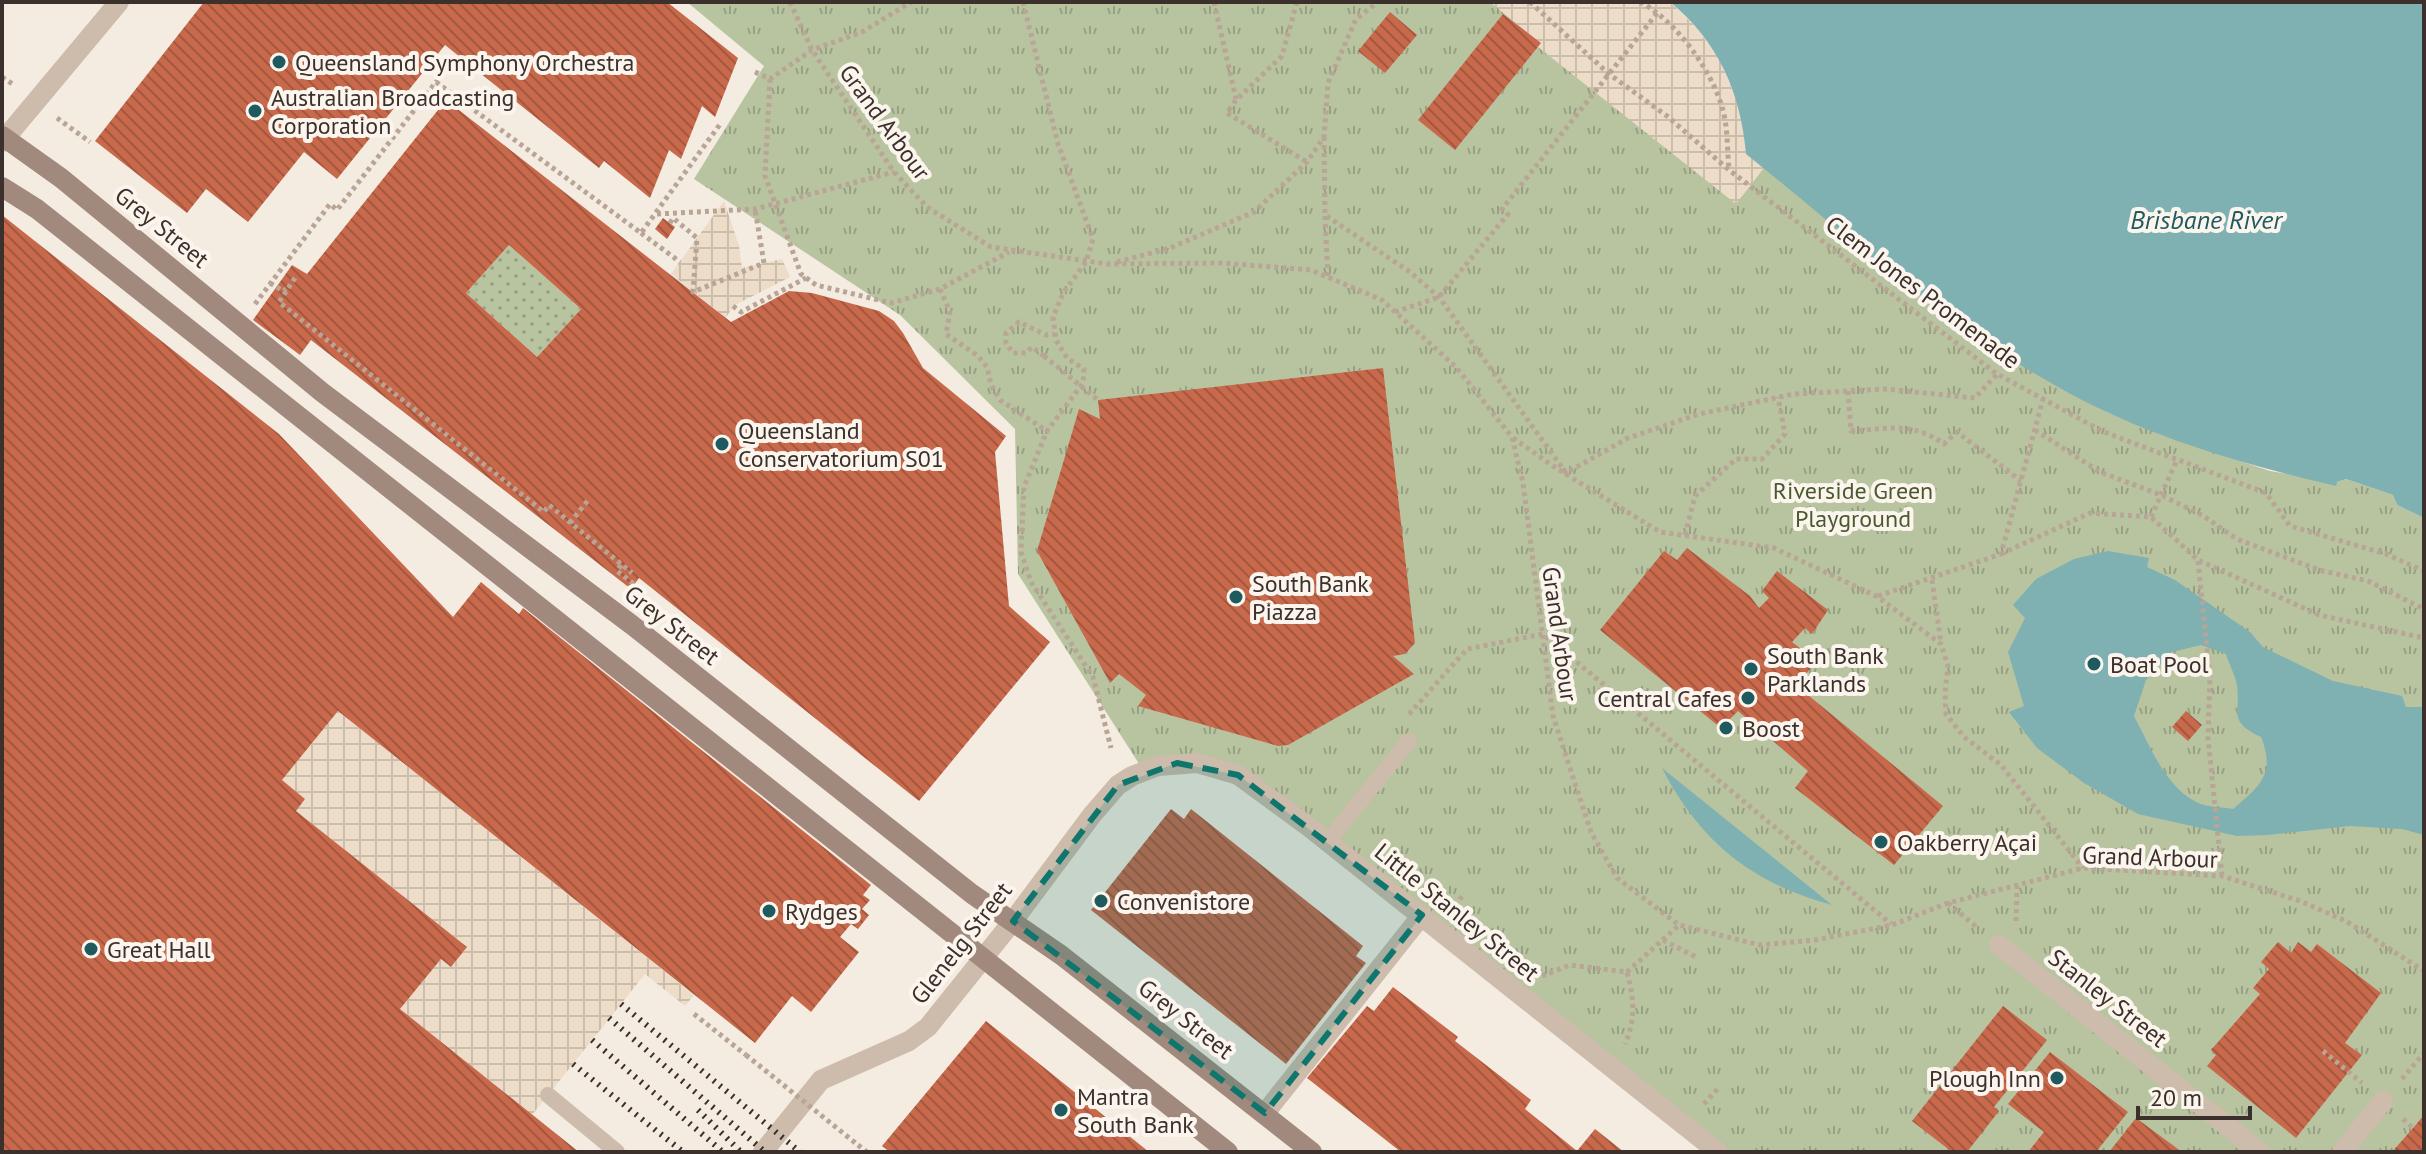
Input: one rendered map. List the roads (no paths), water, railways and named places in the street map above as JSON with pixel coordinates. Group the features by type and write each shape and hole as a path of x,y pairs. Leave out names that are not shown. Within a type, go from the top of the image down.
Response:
{"street":[{"path":"3,139 119,2"},
{"name":"Grey Street","path":"3,139 61,178 323,393 632,625 972,894 1061,955 1312,1152"},
{"path":"2,187 37,209 1228,1152"},
{"name":"Little Stanley Street","path":"1143,770 1177,763 1197,763 1238,775 1422,915 1718,1152"},
{"name":"Glenelg Street","path":"763,1152 821,1080 909,1041 928,1027 1092,815 1118,785 1143,770"},
{"path":"1265,1113 1422,915"},
{"name":"Stanley Street","path":"1999,945 2260,1152"},
{"path":"2342,1152 2383,1101"}],"lane":[{"path":"1327,842 1409,741"},
{"path":"548,1095 617,1152"}],"water":[{"name":"Brisbane River","path":"1670,2 2424,2 2424,518 2397,505 2393,495 2346,479 2337,482 2336,486 2278,472 2194,447 2138,426 2013,361 1921,296 1746,154 1739,110 1724,70 1701,34"},
{"path":"2108,551 2149,558 2147,567 2175,580 2250,632 2263,647 2333,681 2402,696 2406,707 2424,707 2424,835 2402,829 2350,826 2237,836 2138,814 2084,783 2037,748 2009,712 2024,706 2008,652 2025,618 2013,605 2036,579 2074,559","holes":["2201,645 2226,654 2237,685 2238,716 2243,726 2261,737 2267,761 2258,786 2233,809 2200,804 2175,786 2159,764 2134,716 2146,680 2172,652"]},
{"path":"1662,768 1832,905 1777,885 1731,856 1693,818"}],"railway":[{"path":"621,1004 800,1152"},
{"path":"609,1018 765,1152"},
{"path":"592,1040 723,1152"},
{"path":"573,1064 683,1152"},
{"path":"698,1110 741,1152"}],"place":[{"name":"Queensland Symphony Orchestra","path":"279,62"},
{"name":"Australian Broadcasting Corporation","path":"255,111"},
{"name":"Queensland Conservatorium S01","path":"722,444"},
{"name":"South Bank Piazza","path":"1236,597"},
{"name":"Boat Pool","path":"2094,664"},
{"name":"South Bank Parklands","path":"1751,669"},
{"name":"Central Cafes","path":"1748,698"},
{"name":"Boost","path":"1726,728"},
{"name":"Oakberry Açai","path":"1881,842"},
{"name":"Convenistore","path":"1101,901"},
{"name":"Rydges","path":"769,911"},
{"name":"Great Hall","path":"91,949"},
{"name":"Plough Inn","path":"2057,1078"},
{"name":"Mantra South Bank","path":"1061,1110"}],"park label":[{"name":"Riverside Green Playground","path":"1853,504"}]}
